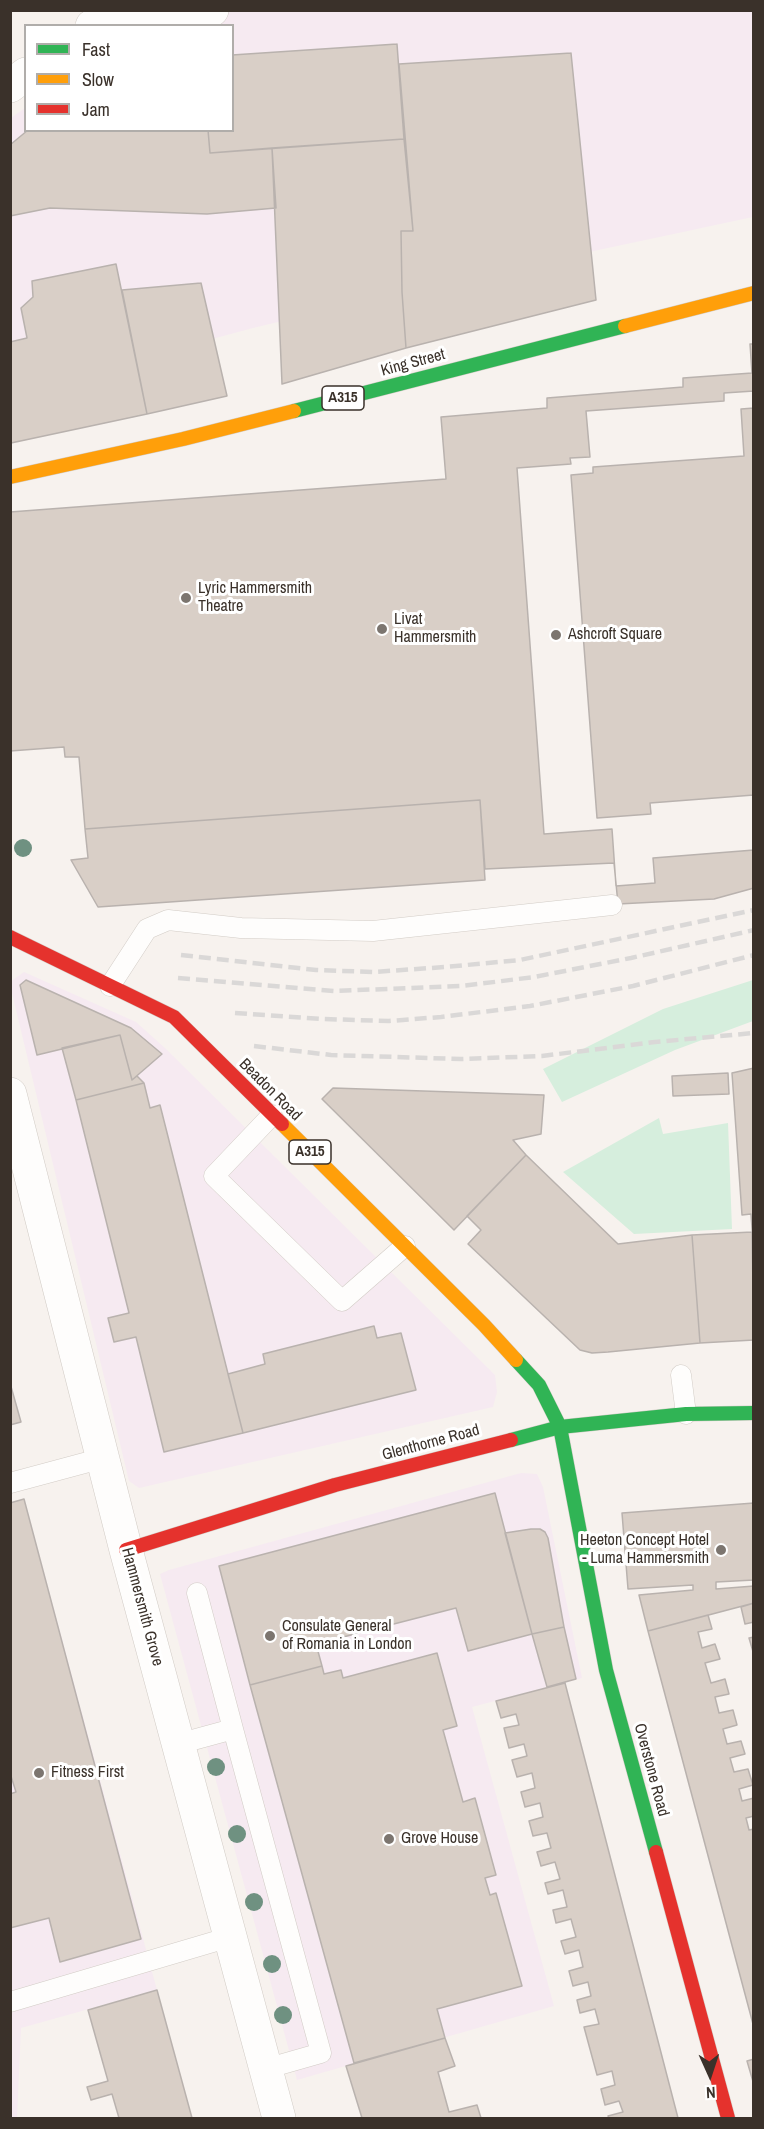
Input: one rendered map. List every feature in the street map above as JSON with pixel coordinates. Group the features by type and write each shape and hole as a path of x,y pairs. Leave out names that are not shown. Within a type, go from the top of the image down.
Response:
{"main road":[{"name":"King Street","path":"10,477 183,439 753,293"},
{"name":"Beadon Road","path":"10,937 174,1017 483,1324 539,1385 560,1427"},
{"name":"Glenthorne Road","path":"126,1550 335,1485 560,1427 686,1414 753,1413"},
{"name":"Overstone Road","path":"560,1427 606,1670 728,2118"}],"street":[{"path":"98,24 115,17 212,10"},
{"path":"10,86 24,76"},
{"name":"Hammersmith Grove","path":"10,1094 126,1550 279,2118"}],"lane":[{"path":"110,986 147,929 168,920 241,928 373,931 612,905"},
{"path":"272,1115 213,1176 342,1300 405,1246"},
{"path":"681,1375 686,1414"},
{"path":"10,1483 103,1458"},
{"path":"197,1593 321,2053 265,2069"},
{"path":"178,1744 233,1729"},
{"path":"10,2002 230,1937"}],"shaded area":[{"path":"126,11 753,11 753,217 402,292 253,328 11,393 11,118 24,109 24,132 234,132 234,24 118,24"},
{"path":"24,972 136,1022 166,1049 495,1375 497,1392 493,1407 139,1488 129,1481 11,989 10,982"},
{"path":"521,1473 537,1474 543,1487 582,1678 472,1707 554,2006 297,2080 160,1574"},
{"path":"24,1499 157,1990 21,2028 17,2118 11,2118 10,1503"}],"green space":[{"path":"753,980 753,1021 675,1050 562,1102 543,1069 663,1009"},
{"path":"659,1118 663,1134 728,1123 732,1229 634,1234 563,1172"}],"building":[{"path":"397,44 404,139 210,153 208,132 234,132 234,55"},
{"path":"571,53 596,300 406,348 401,231 413,231 399,64"},
{"path":"26,132 208,132 210,153 272,148 276,208 207,214 50,208 10,216 10,145"},
{"path":"404,139 413,231 401,231 406,348 282,384 272,148"},
{"path":"116,264 147,414 11,443 10,342 27,338 21,308 33,297 32,281"},
{"path":"201,283 227,396 147,414 122,290"},
{"name":"Livat Hammersmith","path":"750,344 754,344 754,888 714,899 618,904 614,863 485,869 480,800 85,829 79,757 65,757 64,747 10,751 10,512 446,479 441,417 547,408 547,398 683,387 683,378 752,373"},
{"name":"Ashcroft Square","path":"754,391 754,408 741,409 744,456 593,467 593,473 571,475 597,818 651,814 650,803 754,795 754,850 653,858 655,883 616,886 612,829 544,834 517,468 571,464 570,458 590,457 586,411 724,401 724,393"},
{"path":"480,800 485,880 98,907 71,860 88,858 85,829"},
{"path":"26,980 131,1028 162,1054 132,1080 120,1035 37,1055 20,985"},
{"path":"120,1035 132,1080 137,1076 144,1083 76,1100 62,1048"},
{"path":"754,1068 754,1255 751,1214 742,1215 732,1073"},
{"path":"728,1073 729,1094 673,1096 672,1076"},
{"path":"144,1083 150,1108 160,1105 243,1433 164,1452 136,1337 114,1342 108,1318 129,1313 76,1100"},
{"path":"333,1088 544,1095 541,1134 513,1140 526,1155 454,1230 322,1099"},
{"path":"526,1155 618,1244 692,1235 700,1343 592,1353 580,1350 468,1244 481,1230 467,1216"},
{"path":"752,1232 754,1340 700,1343 692,1235"},
{"path":"374,1326 377,1338 401,1333 416,1390 243,1433 228,1374 265,1364 263,1354"},
{"path":"10,1383 21,1422 10,1425"},
{"path":"495,1493 532,1634 468,1651 456,1608 316,1644 322,1666 250,1685 219,1566"},
{"path":"24,1499 141,1939 60,1962 49,1918 10,1928 10,1794 16,1792 10,1773 10,1503"},
{"path":"754,1503 754,1580 716,1582 716,1589 754,1586 754,1603 648,1631 639,1595 693,1590 693,1585 628,1589 622,1513"},
{"path":"540,1529 548,1538 564,1627 532,1634 505,1533"},
{"path":"754,1603 754,1622 745,1624 741,1607"},
{"path":"708,1615 712,1629 698,1632 702,1648 715,1644 720,1659 705,1663 711,1683 725,1679 729,1694 715,1697 719,1713 733,1710 737,1725 723,1729 727,1744 741,1741 745,1754 730,1758 734,1772 748,1769 753,1785 739,1789 742,1801 754,1798 754,1816 746,1818 749,1830 754,1829 753,2024 648,1631"},
{"path":"564,1627 576,1679 547,1687 532,1634"},
{"path":"754,1637 754,1655 749,1638"},
{"name":"Grove House","path":"437,1653 457,1726 443,1730 463,1802 475,1798 496,1875 485,1878 490,1895 496,1893 522,1986 437,2009 445,2038 354,2063 250,1685 322,1666 324,1674 341,1670 343,1678"},
{"path":"565,1683 678,2118 609,2118 608,2116 623,2112 619,2101 605,2105 601,2089 615,2085 612,2071 597,2075 584,2027 599,2024 595,2009 580,2013 577,2000 591,1996 588,1982 573,1986 569,1971 583,1967 579,1950 565,1954 561,1941 576,1937 571,1919 556,1923 553,1910 567,1907 563,1890 548,1894 545,1883 560,1879 555,1862 541,1866 537,1852 551,1848 547,1833 533,1836 529,1821 543,1817 540,1803 525,1807 521,1792 535,1788 532,1773 517,1777 512,1760 527,1756 524,1744 509,1748 504,1728 519,1725 516,1714 501,1718 496,1701"},
{"path":"157,1990 192,2118 119,2118 112,2094 91,2100 87,2087 108,2081 88,2010"},
{"path":"445,2038 455,2066 438,2072 449,2112 477,2105 481,2118 362,2118 346,2066"},
{"path":"754,2059 754,2085 747,2061"}],"railway":[{"path":"181,955 316,970 373,972 445,967 520,960 754,910"},
{"path":"178,978 334,991 462,986 534,977 754,930"},
{"path":"235,1013 389,1021 441,1017 530,1006 633,986 754,955"},
{"path":"254,1046 331,1055 461,1059 542,1056 754,1033"}],"traffic: fast":[{"path":"294,411 625,326"},
{"path":"516,1360 539,1385 560,1427 686,1414 754,1413"},
{"path":"511,1440 560,1427 606,1670 656,1852"}],"traffic: slow":[{"path":"625,326 754,293"},
{"path":"10,477 183,439 294,411"},
{"path":"282,1124 484,1325 516,1360"}],"traffic: jam":[{"path":"10,937 174,1017 282,1124"},
{"path":"126,1550 335,1485 511,1440"},
{"path":"656,1852 728,2118"}],"place":[{"name":"Lyric Hammersmith Theatre","path":"186,598"},
{"name":"Livat Hammersmith","path":"382,629"},
{"name":"Ashcroft Square","path":"556,635"},
{"name":"Heeton Concept Hotel - Luma Hammersmith","path":"721,1550"},
{"name":"Consulate General of Romania in London","path":"270,1636"},
{"name":"Fitness First","path":"39,1773"},
{"name":"Grove House","path":"389,1839"}]}
